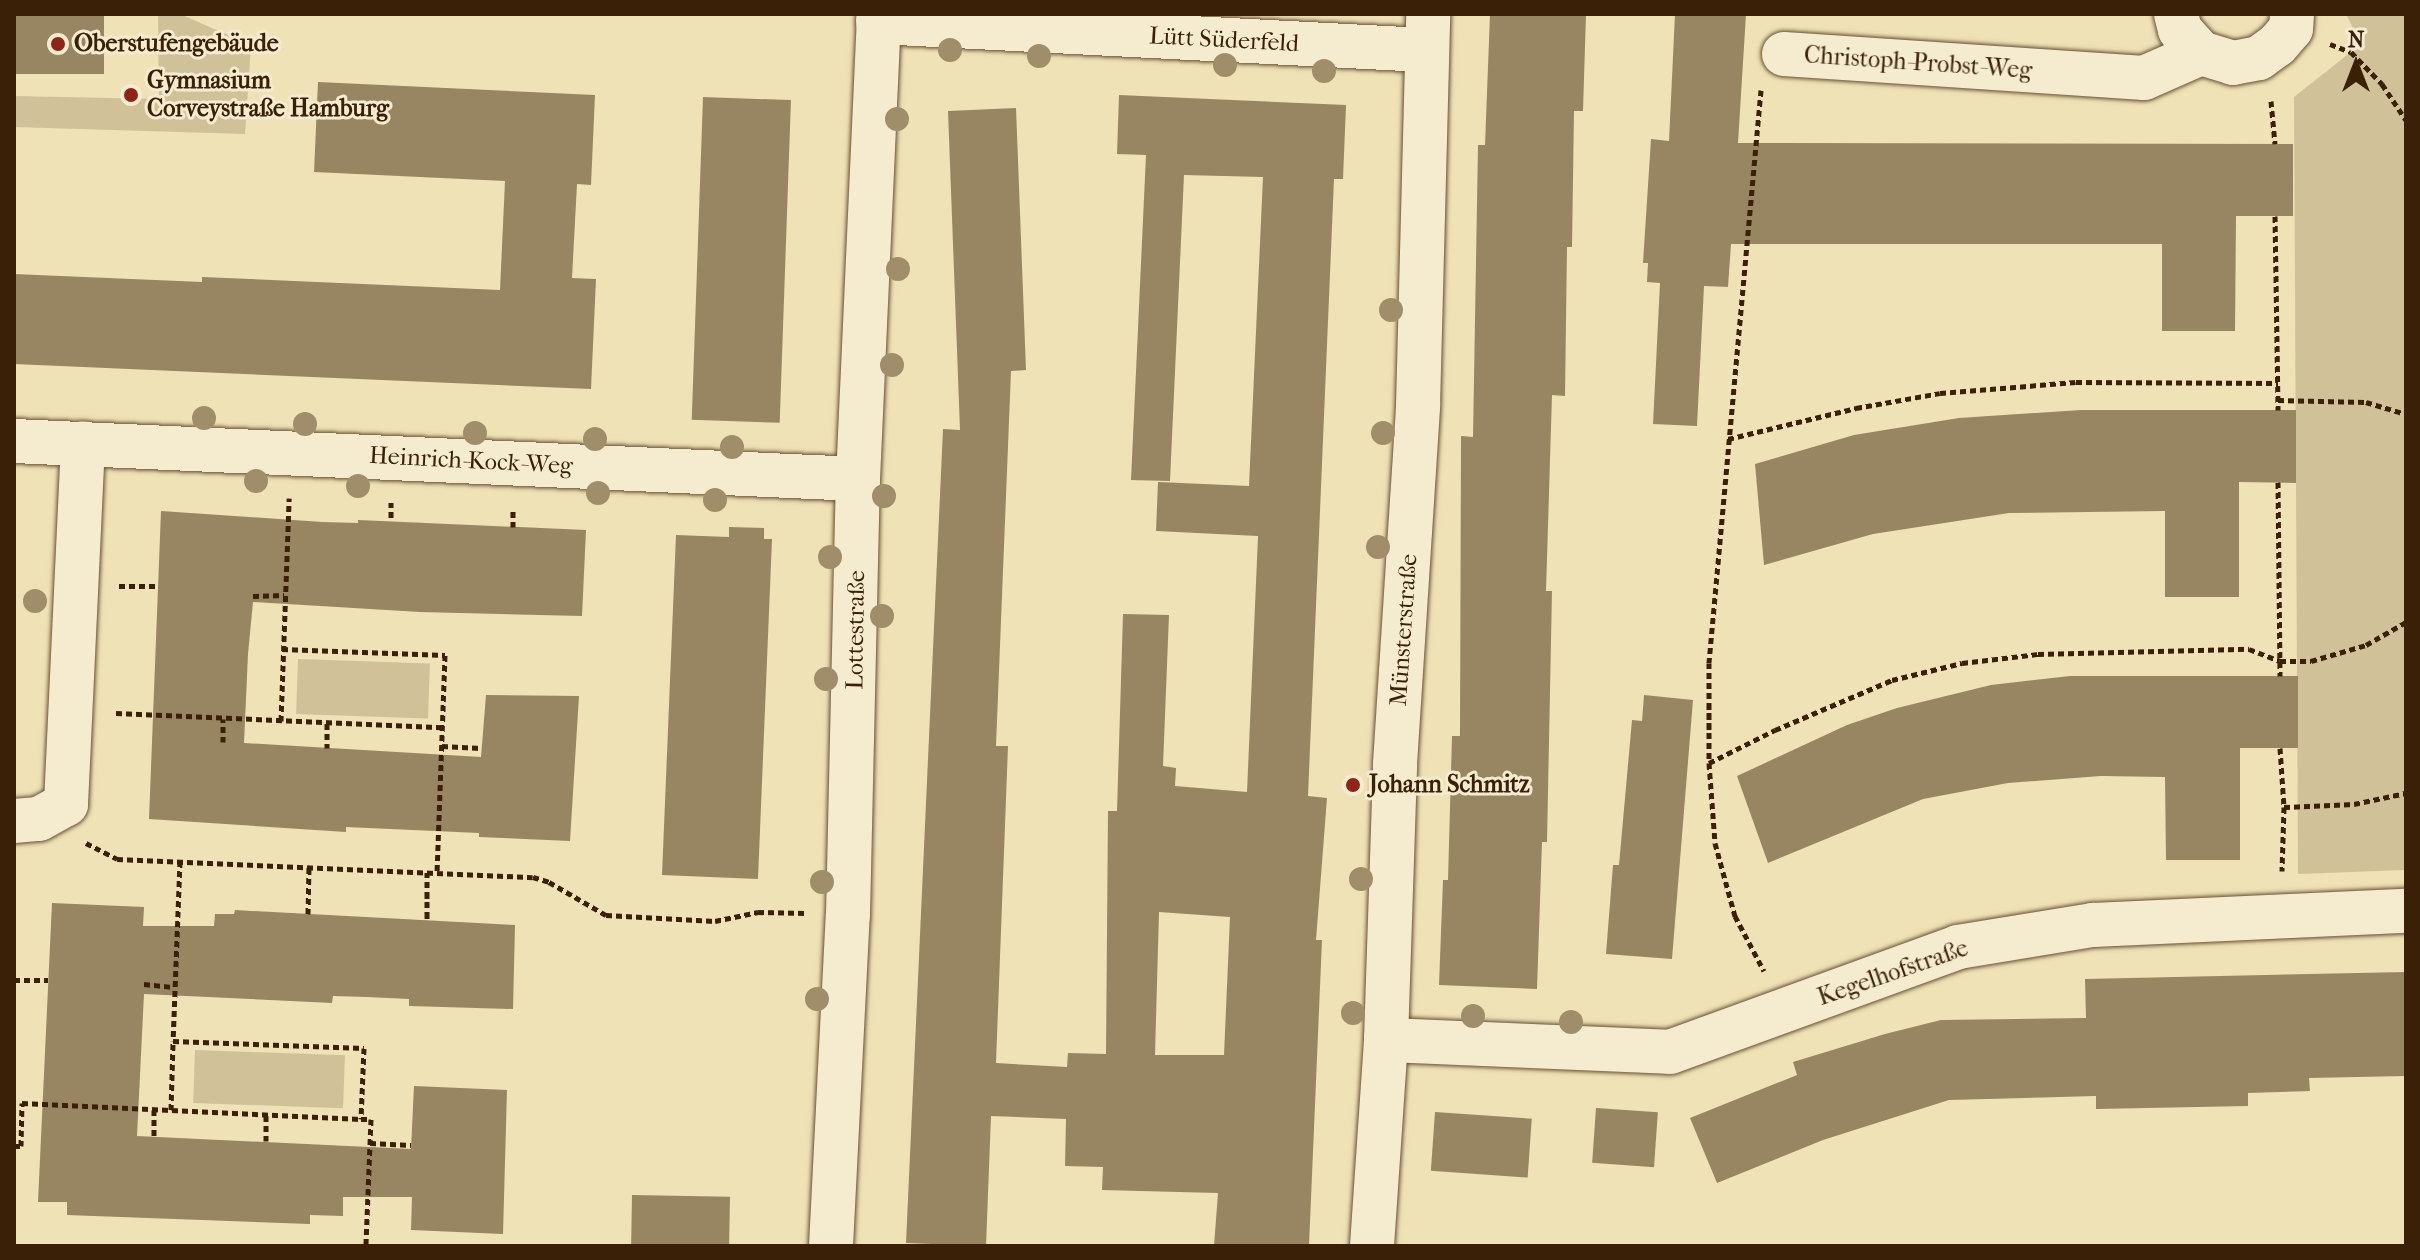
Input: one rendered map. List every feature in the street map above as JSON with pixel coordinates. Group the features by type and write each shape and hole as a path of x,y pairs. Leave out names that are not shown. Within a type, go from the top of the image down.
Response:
{"street":[{"path":"2176,14 2180,30 2201,53 2233,63 2259,58 2291,22"},
{"name":"Lütt Süderfeld","path":"878,18 1427,32"},
{"name":"Lottestraße","path":"831,1246 848,915 858,479 878,18"},
{"name":"Münsterstraße","path":"1372,1246 1386,1040 1395,775 1418,406 1427,32"},
{"name":"Christoph-Probst-Weg","path":"1784,54 2144,78 2201,53"},
{"name":"Heinrich-Kock-Weg","path":"14,441 858,479"},
{"path":"27,820 66,804 83,443"},
{"name":"Kegelhofstraße","path":"1386,1040 1670,1052 1958,947 2093,925 2406,911"}],"path":[{"path":"2291,22 2351,52 2382,84 2406,120"},
{"name":"Christoph-Probst-Weg","path":"1784,54 1762,80 1709,663 1709,763 1715,843 1735,916 1785,1011"},
{"path":"2274,114 2275,144"},
{"path":"2275,216 2278,410"},
{"path":"1728,439 1856,408 1940,393 2076,382 2278,383"},
{"path":"2278,400 2366,402 2406,414"},
{"path":"281,721 291,452"},
{"path":"2278,482 2280,676"},
{"path":"253,596 284,595"},
{"path":"1709,763 1775,730 1892,680 1962,663 2038,654 2202,649 2249,649 2280,661 2311,661 2366,645 2406,622"},
{"path":"282,649 445,655 437,872"},
{"path":"70,711 442,727"},
{"path":"223,719 223,742"},
{"path":"327,723 327,748"},
{"path":"442,746 481,748"},
{"path":"2280,748 2284,807 2281,917"},
{"path":"2284,807 2354,804 2406,793"},
{"path":"27,820 117,859 533,877 549,882 606,915 715,921 758,912 848,915"},
{"path":"171,1110 180,861"},
{"path":"308,914 309,867"},
{"path":"427,872 427,919"},
{"path":"14,980 48,980"},
{"path":"144,984 174,987"},
{"path":"173,1041 364,1048 361,1119"},
{"path":"14,1146 21,1146 22,1103 371,1119 366,1246"},
{"path":"154,1110 154,1136"},
{"path":"266,1115 266,1141"},
{"path":"370,1143 411,1145"}],"shaded area":[{"path":"158,14 180,14 251,45 245,134 14,127 14,96 159,99"},
{"path":"2346,14 2406,14 2406,870 2298,874 2294,97 2361,44"},
{"path":"298,659 430,664 428,719 296,714"},
{"path":"195,1050 345,1055 343,1108 193,1103"}],"building":[{"name":"Oberstufengebäude","path":"14,14 104,14 104,74 14,74"},
{"path":"1490,14 1586,14 1583,111 1574,111 1572,247 1567,247 1565,396 1552,395 1546,591 1552,591 1547,842 1542,842 1537,989 1439,985 1443,880 1448,880 1452,736 1460,736 1461,436 1473,437 1478,145 1485,145"},
{"path":"1675,14 1746,14 1738,143 2293,144 2293,216 2236,216 2235,331 2162,331 2162,244 1731,244 1728,287 1704,286 1697,426 1653,424 1660,283 1647,282 1648,263 1643,263 1651,139 1669,141"},
{"path":"318,82 595,95 591,185 577,184 572,278 596,279 591,389 14,364 14,274 202,282 202,277 500,290 505,181 314,172"},
{"path":"1119,95 1346,105 1343,179 1334,179 1308,796 1327,798 1316,940 1322,940 1309,1246 1214,1246 1218,1193 1102,1190 1103,1167 1065,1166 1066,1119 991,1116 986,1246 906,1243 943,429 960,430 948,111 1016,108 1026,370 1011,371 996,746 1008,746 996,1063 1067,1067 1068,1053 1106,1054 1108,811 1117,811 1123,614 1169,615 1163,766 1176,768 1175,786 1247,792 1258,536 1156,531 1158,482 1249,486 1263,177 1184,175 1170,481 1131,480 1146,155 1117,154","holes":["1159,912 1230,917 1224,1055 1155,1055"]},
{"path":"703,97 791,100 780,423 692,420"},
{"path":"2081,410 2296,410 2296,483 2239,482 2239,597 2165,597 2165,511 2009,513 1873,534 1764,565 1755,464 1854,435 1959,418"},
{"path":"161,511 322,522 358,523 358,520 586,530 582,616 420,612 253,602 248,654 244,743 481,757 486,695 579,696 570,841 479,837 479,833 346,827 346,832 149,819"},
{"path":"729,527 764,528 764,539 772,539 758,879 662,875 676,535 729,537"},
{"path":"2070,676 2298,676 2298,748 2240,748 2240,860 2166,860 2165,777 2101,776 2008,783 1923,799 1768,863 1737,776 1847,725 1897,708 1991,685"},
{"path":"1644,695 1693,700 1672,959 1606,954 1613,865 1619,865 1632,720 1642,721"},
{"path":"52,903 144,907 143,926 214,926 215,914 234,914 235,910 515,925 513,1009 409,1006 409,999 367,997 333,996 332,1003 144,994 137,1136 411,1149 414,1086 507,1090 503,1234 411,1230 412,1197 343,1197 343,1216 310,1215 310,1224 67,1215 67,1202 38,1202"},
{"path":"2406,972 2406,1076 2309,1078 2310,1091 2248,1093 2248,1106 2096,1109 2096,1096 1949,1100 1823,1140 1717,1183 1690,1118 1797,1075 1793,1062 1885,1034 1941,1020 2086,1018 2085,979"},
{"path":"1596,1108 1658,1112 1654,1167 1592,1163"},
{"path":"1435,1112 1532,1119 1528,1178 1431,1171"},
{"path":"632,1195 730,1197 729,1246 631,1246"}],"place":[{"name":"Oberstufengebäude","path":"58,44"},
{"name":"Gymnasium Corveystraße Hamburg","path":"131,95"},
{"name":"Johann Schmitz","path":"1353,785"}]}
